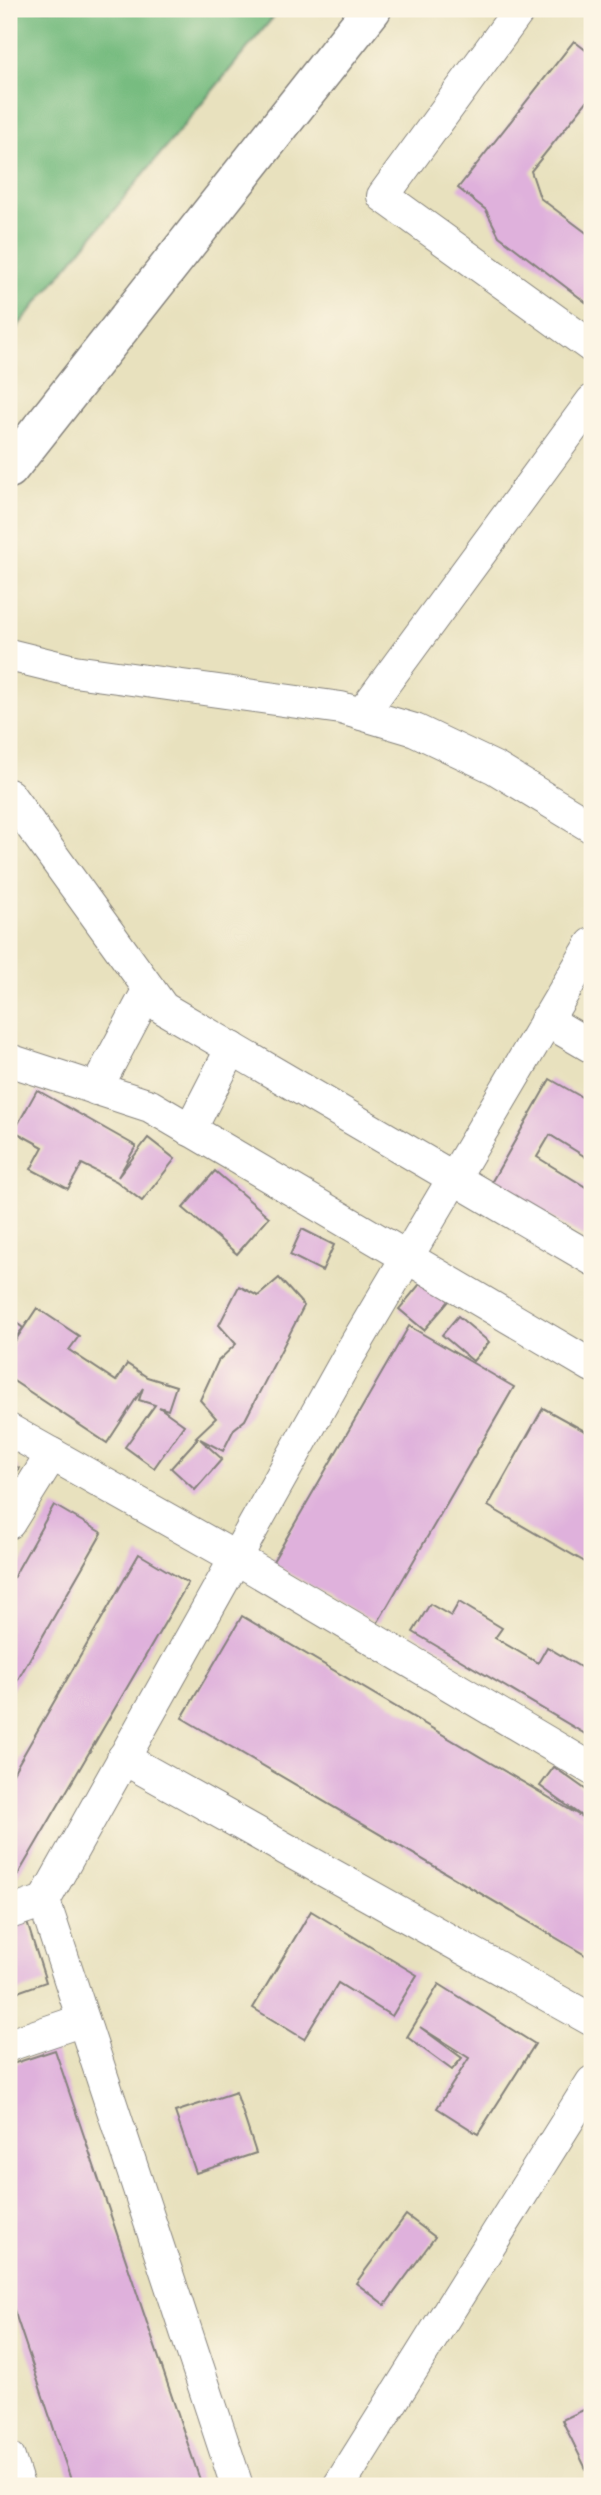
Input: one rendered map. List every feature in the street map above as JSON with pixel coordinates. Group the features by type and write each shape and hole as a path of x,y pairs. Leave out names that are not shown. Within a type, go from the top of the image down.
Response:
{"street":[{"path":"9,470 372,9"},
{"path":"520,9 383,196 592,347"},
{"path":"362,714 592,401"},
{"path":"9,655 74,671 341,708 362,714 415,730 495,768 592,827"},
{"path":"9,795 163,1008 592,1259"},
{"path":"9,1913 44,1901 407,1258 592,944"},
{"path":"96,1089 149,989"},
{"path":"546,1020 592,1047"},
{"path":"190,1129 232,1048"},
{"path":"9,1060 150,1106 592,1366"},
{"path":"9,1430 236,1558 592,1769"},
{"path":"9,1523 52,1454"},
{"path":"123,1758 592,2020"},
{"path":"44,1901 237,2486"},
{"path":"9,2045 83,2020"},
{"path":"339,2486 592,2082"},
{"path":"9,2458 18,2486"}],"green space":[{"path":"9,9 280,9 9,337"}],"building":[{"path":"574,41 592,55 592,95 531,171 540,198 592,237 592,307 499,236 486,210 458,188"},
{"path":"550,1079 592,1103 592,1161 550,1135 537,1157 589,1189 592,1183 592,1241 491,1183"},
{"path":"37,1090 136,1146 118,1177 148,1138 175,1159 142,1201 116,1181 82,1164 68,1189 31,1169 43,1147 14,1131"},
{"path":"215,1171 269,1217 237,1254 183,1208"},
{"path":"302,1229 334,1245 322,1271 290,1255"},
{"path":"279,1278 304,1306 245,1420 234,1429 223,1451 200,1439 222,1459 195,1490 171,1468 198,1438 196,1437 216,1418 200,1400 218,1361 236,1344 219,1325 239,1286 258,1296"},
{"path":"424,1279 449,1301 424,1330 399,1309"},
{"path":"37,1308 79,1336 69,1350 116,1381 127,1364 147,1377 176,1386 168,1410 159,1407 184,1425 154,1468 125,1447 155,1405 139,1400 143,1388 107,1443 9,1378 9,1350"},
{"path":"458,1316 489,1342 473,1361 442,1335"},
{"path":"9,1317 23,1328 9,1346"},
{"path":"409,1326 514,1387 377,1624 272,1563"},
{"path":"543,1408 592,1435 592,1566 488,1506"},
{"path":"9,1462 19,1468 9,1484"},
{"path":"54,1505 102,1533 9,1695 9,1585"},
{"path":"139,1554 188,1583 13,1883 9,1885 9,1780"},
{"path":"459,1602 502,1628 495,1638 538,1663 547,1647 592,1674 592,1738 413,1632 430,1604 451,1616"},
{"path":"242,1616 587,1820 540,1786 554,1767 592,1794 592,1959 182,1718"},
{"path":"311,1911 417,1975 392,2016 338,1983 304,2039 253,2008"},
{"path":"25,1916 46,1982 9,1995 9,1921"},
{"path":"439,1984 535,2044 478,2134 437,2108 469,2058 420,2027 462,2058 452,2070 407,2037"},
{"path":"55,2050 202,2486 73,2486 9,2295 9,2065"},
{"path":"236,2092 256,2153 196,2173 175,2112"},
{"path":"406,2215 435,2237 385,2305 356,2283"},
{"path":"592,2406 592,2466 586,2469 562,2420"}]}
